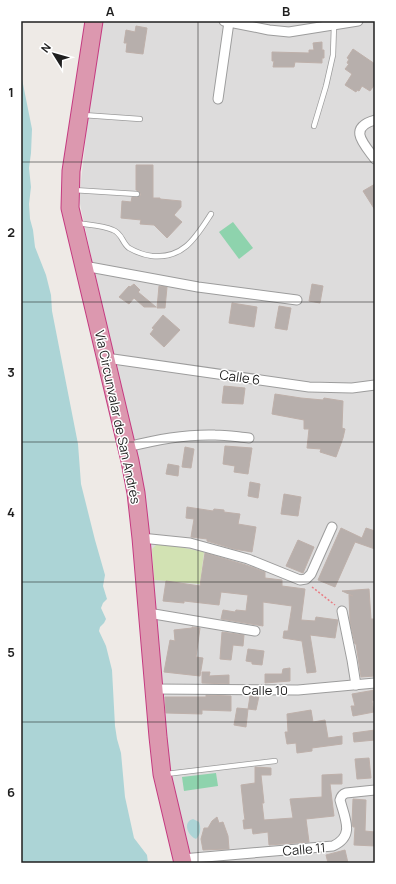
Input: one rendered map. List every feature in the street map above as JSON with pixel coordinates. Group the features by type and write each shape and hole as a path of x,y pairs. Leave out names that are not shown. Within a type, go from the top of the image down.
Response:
{"highway":[{"name":"Vía Circunvalar de San Andrés","path":"94,21 70,171 70,208 127,447 136,494 162,774 182,861"}],"street":[{"path":"218,99 226,22 288,32 334,26 358,21"},
{"path":"375,120 362,125 359,131 363,143 375,159"},
{"path":"84,266 198,286 297,300"},
{"name":"Calle 6","path":"106,358 309,387 352,388 375,385"},
{"path":"127,447 159,439 188,436 216,435 249,438"},
{"path":"141,538 190,543 248,559 300,580 306,579 311,574 332,527"},
{"path":"342,611 356,685"},
{"path":"148,614 255,631"},
{"name":"Calle 10","path":"154,688 282,690 375,683"},
{"name":"Calle 11","path":"182,861 333,846 340,843 347,833 340,800 343,794 375,790"}],"lane":[{"path":"314,126 326,86 333,55 334,26"},
{"path":"79,115 140,119"},
{"path":"70,190 137,194"},
{"path":"73,222 113,230 120,235 129,248 141,253 160,256 178,252 189,244 212,214"},
{"path":"162,774 275,761"}],"path":[{"path":"306,579 319,593 342,611"}],"shaded area":[{"path":"99,21 375,21 375,863 187,863 174,817 120,393 79,199"}],"green space":[{"path":"233,222 253,248 239,259 219,232"},
{"path":"160,543 204,552 200,584 154,580 152,549"},
{"path":"216,773 218,786 184,791 182,777"}],"water":[{"path":"21,74 32,129 29,168 31,187 29,204 30,219 35,247 46,275 51,295 52,311 78,444 81,484 105,575 103,586 107,599 101,608 106,619 99,631 106,646 112,670 115,726 121,753 125,797 134,838 147,855 148,863 21,863"},
{"path":"193,819 199,822 200,826 200,833 196,839 187,829 188,823"}],"building":[{"path":"136,26 147,28 143,54 126,52 127,43 124,43 126,30 135,32"},
{"path":"322,42 324,58 322,58 322,63 295,62 294,67 273,67 274,61 272,61 272,52 309,53 309,50 314,50 313,43"},
{"path":"353,49 375,64 375,84 370,91 362,86 359,91 357,90 356,92 345,85 352,74 345,69 349,64 347,63 349,59 347,58"},
{"path":"136,165 153,165 153,198 181,201 181,207 174,215 182,222 167,238 154,225 140,224 141,220 121,218 122,201 131,202 132,197 138,197 141,195 139,191 136,190"},
{"path":"375,184 375,210 363,191"},
{"path":"134,284 140,290 138,292 156,307 144,307 134,298 129,304 119,297 129,286 130,287"},
{"path":"312,284 323,286 320,303 309,301"},
{"path":"159,286 167,287 165,308 157,308"},
{"path":"232,303 257,307 254,327 229,323"},
{"path":"279,306 291,308 287,330 275,328"},
{"path":"163,315 180,330 164,347 150,334 154,329 152,328"},
{"path":"224,386 245,388 243,404 222,403"},
{"path":"275,394 301,398 323,400 324,398 343,401 342,428 345,429 336,457 320,452 321,449 307,448 309,429 304,429 304,420 272,414"},
{"path":"225,446 252,448 248,474 234,472 235,466 223,464"},
{"path":"185,447 194,449 191,468 182,467"},
{"path":"168,464 179,466 178,476 166,474"},
{"path":"250,482 260,484 258,498 248,496"},
{"path":"284,494 301,497 298,516 281,514"},
{"path":"187,507 213,511 214,509 224,510 224,512 240,514 238,524 256,527 252,552 234,549 207,541 207,539 191,537 194,519 186,518"},
{"path":"341,528 362,538 366,528 375,531 375,549 355,542 335,587 318,580"},
{"path":"298,540 314,547 303,573 286,566"},
{"path":"205,553 265,572 265,578 282,580 282,586 305,589 301,620 315,621 316,617 338,620 335,638 310,635 316,672 307,673 302,641 283,638 284,631 288,631 292,606 263,602 263,626 221,619 223,610 235,612 236,610 246,611 248,595 221,592 219,605 184,601 184,603 163,601 166,581 200,586"},
{"path":"369,589 371,619 375,619 375,676 361,677 356,644 350,622 349,595 353,596 342,591"},
{"path":"192,627 200,628 196,657 203,658 200,676 164,672 170,640 175,641 174,630"},
{"path":"222,632 244,635 243,646 233,645 231,660 220,659"},
{"path":"248,649 264,651 262,665 252,664 252,662 246,661"},
{"path":"290,668 290,681 265,683 265,674 282,674 283,669"},
{"path":"202,672 210,672 209,676 229,675 229,684 202,683"},
{"path":"375,690 375,700 372,701 374,712 353,716 351,706 355,706 352,694"},
{"path":"206,695 231,696 231,711 202,710 202,714 166,713 165,697 206,697"},
{"path":"250,696 259,696 256,710 248,709"},
{"path":"237,708 248,709 246,727 234,725"},
{"path":"311,710 313,722 325,720 328,738 342,736 342,744 312,748 312,751 297,753 296,743 287,744 285,732 288,732 287,714"},
{"path":"375,730 375,740 354,742 353,733"},
{"path":"369,758 371,778 357,779 355,759"},
{"path":"255,767 271,768 271,775 261,775 264,820 293,818 290,799 322,797 322,775 342,774 342,784 330,784 334,816 306,819 309,842 269,845 268,832 253,834 252,828 244,829 243,820 245,820 241,785 255,783"},
{"path":"353,799 366,800 365,831 375,832 375,846 354,845 355,827 353,827 352,823"},
{"path":"217,817 219,823 223,822 228,836 229,849 203,850 201,839 204,828 208,828 212,821"},
{"path":"345,850 348,863 328,863 326,855"}]}
